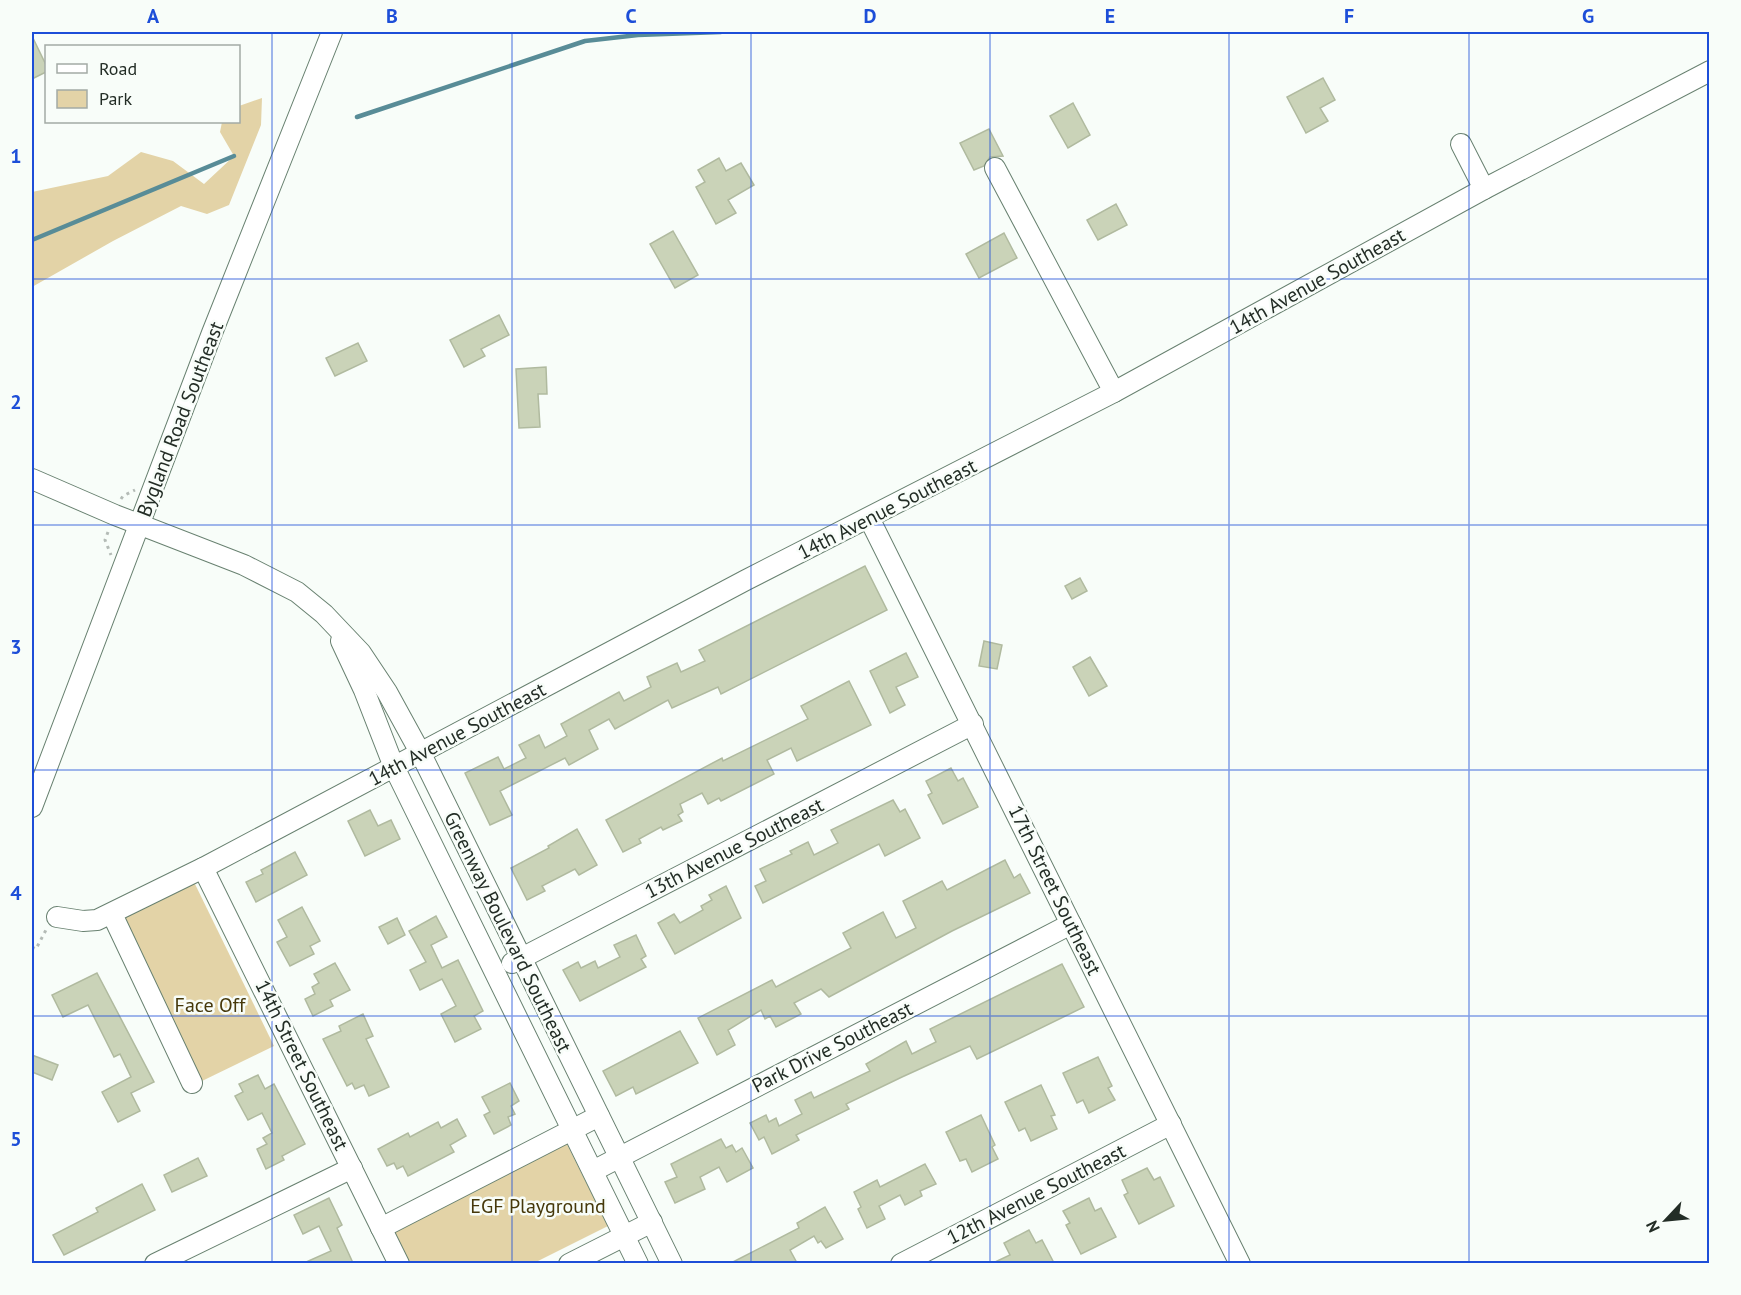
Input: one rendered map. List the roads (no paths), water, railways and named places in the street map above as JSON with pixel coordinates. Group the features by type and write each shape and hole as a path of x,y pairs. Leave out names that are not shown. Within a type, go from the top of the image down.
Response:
{"street":[{"name":"Bygland Road Southeast","path":"32,807 212,333 332,32"},
{"name":"14th Avenue Southeast","path":"57,917 83,921 112,914 203,868 1114,392 1484,189 1710,72"},
{"path":"1461,144 1484,189"},
{"path":"995,168 1114,392"},
{"name":"Greenway Boulevard Southeast","path":"32,479 273,578 324,614 361,653 387,692 420,754 672,1263"},
{"name":"17th Street Southeast","path":"869,518 1240,1263"},
{"name":"Greenway Boulevard Southeast","path":"324,614 340,639 360,681 394,767 639,1263"},
{"name":"13th Avenue Southeast","path":"495,972 973,724"},
{"name":"14th Street Southeast","path":"203,868 399,1263"},
{"path":"112,914 192,1083"},
{"name":"Park Drive Southeast","path":"593,1171 1071,924"},
{"path":"381,1228 599,1116"},
{"name":"12th Avenue Southeast","path":"901,1263 1171,1124"},
{"path":"155,1263 352,1168"},
{"path":"569,1263 652,1222"}],"waterway":[{"path":"357,117 585,41 638,35 721,32"},
{"path":"32,240 234,156"}],"park label":[{"name":"Face Off","path":"210,1005"},
{"name":"EGF Playground","path":"538,1206"}]}
